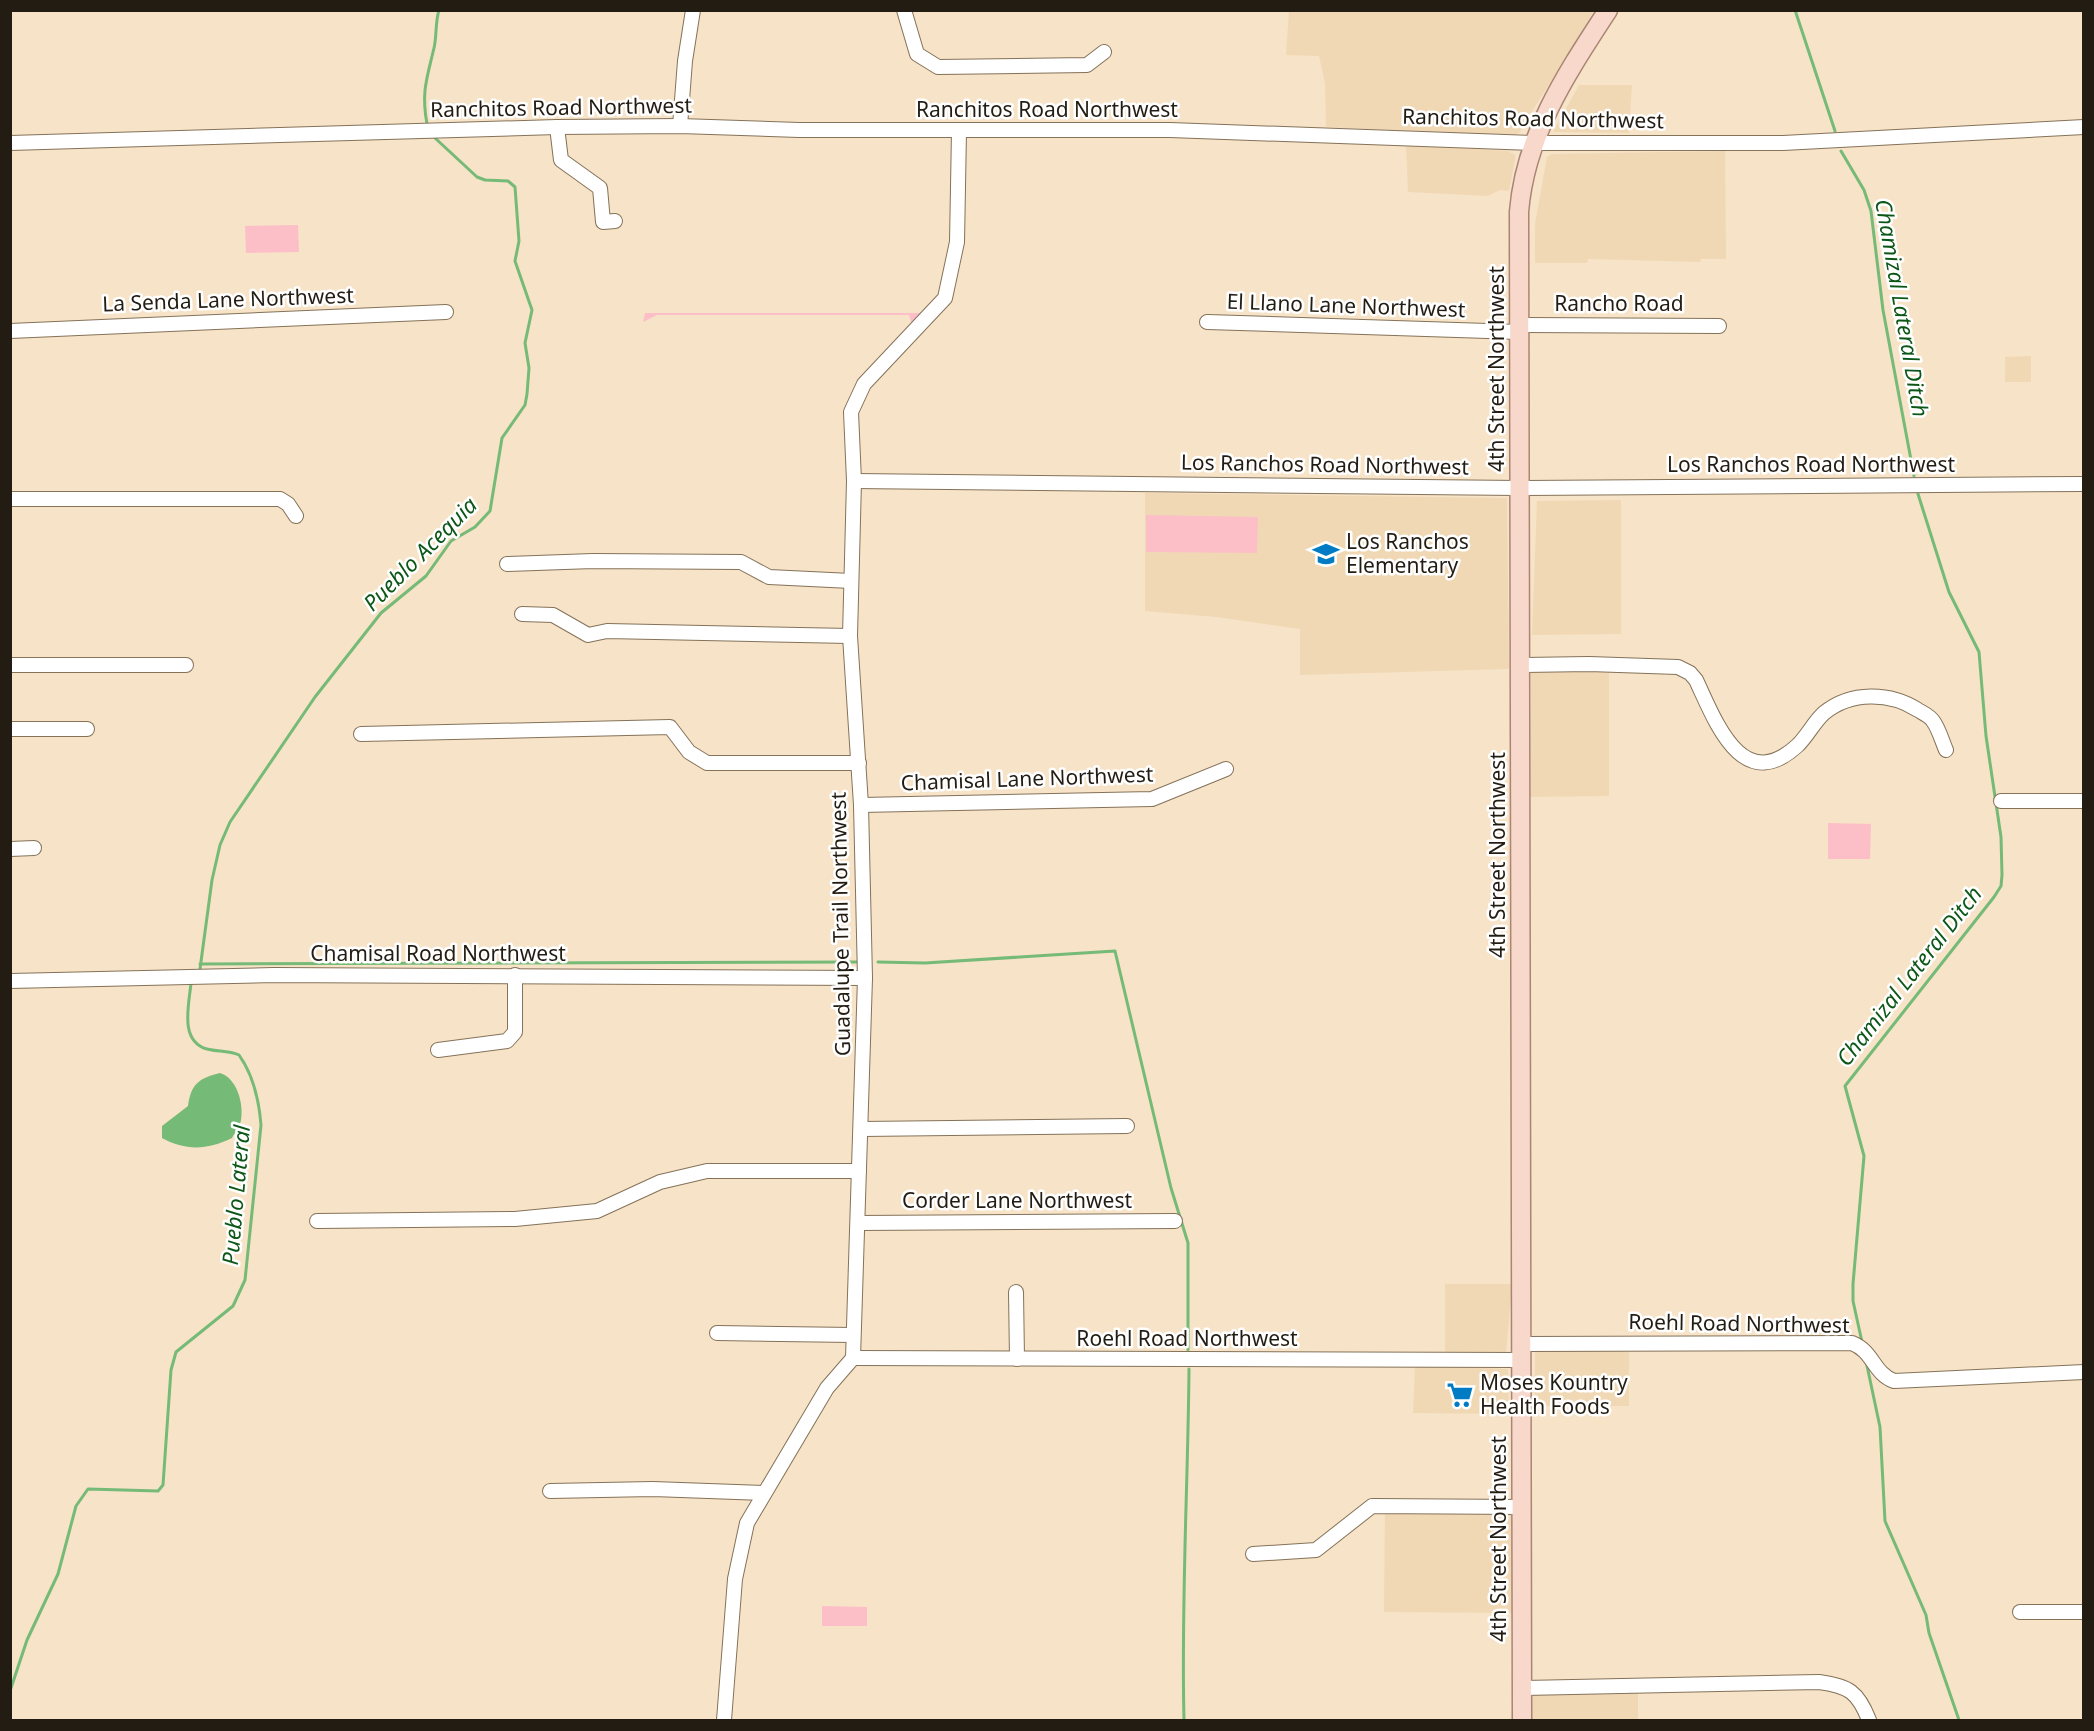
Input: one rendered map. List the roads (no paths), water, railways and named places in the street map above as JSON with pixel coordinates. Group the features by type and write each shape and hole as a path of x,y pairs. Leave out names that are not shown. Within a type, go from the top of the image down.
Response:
{"main road":[{"name":"4th Street Northwest","path":"1522,1720 1519,328 1521,184 1533,143 1555,96 1608,10"}],"street":[{"path":"680,126 685,61 693,10"},
{"path":"904,10 917,54 938,67 1087,65 1104,52"},
{"name":"Ranchitos Road Northwest","path":"10,143 557,127 680,126 959,131 1170,130 1533,143 1801,142 2084,127"},
{"path":"557,127 561,160 600,188 603,222 615,221"},
{"name":"Guadalupe Trail Northwest","path":"853,1358 866,978 861,805 850,636 854,481 851,412 864,384 945,298 957,242 959,131"},
{"name":"La Senda Lane Northwest","path":"10,331 446,312"},
{"name":"El Llano Lane Northwest","path":"1207,322 1519,328"},
{"name":"Rancho Road","path":"1519,328 1719,326"},
{"name":"Los Ranchos Road Northwest","path":"854,481 1520,488 2084,484"},
{"path":"10,499 147,497 280,499 288,504 296,516"},
{"path":"507,564 593,561 741,562 769,577 852,581"},
{"path":"522,614 552,615 588,635 607,631 850,636"},
{"path":"1520,665 1668,664 1678,667 1690,673 1696,680 1729,745 1751,760 1766,762 1780,757 1798,745 1824,713 1845,701 1866,696 1888,696 1908,703 1932,719 1946,750"},
{"path":"10,665 186,665"},
{"path":"361,734 670,727 689,752 707,763 859,763"},
{"path":"10,729 87,729"},
{"name":"Chamisal Lane Northwest","path":"861,805 1152,799 1226,769"},
{"path":"2001,801 2084,801"},
{"path":"10,849 34,848"},
{"name":"Chamisal Road Northwest","path":"10,981 273,975 866,978"},
{"path":"438,1050 507,1041 515,1032 515,975"},
{"path":"862,1129 1127,1126"},
{"path":"317,1221 514,1219 597,1212 660,1182 707,1171 859,1171"},
{"name":"Corder Lane Northwest","path":"858,1223 1175,1221"},
{"path":"1016,1292 1017,1359"},
{"path":"717,1333 853,1335"},
{"name":"Roehl Road Northwest","path":"853,1358 1017,1359 1521,1352 1852,1343 1868,1352 1884,1377 1894,1381 2084,1372"},
{"path":"724,1720 735,1579 747,1523 826,1388 853,1358"},
{"path":"550,1491 653,1489 765,1493"},
{"path":"1252,1554 1316,1550 1372,1506 1522,1507"},
{"path":"2020,1612 2084,1612"},
{"path":"1523,1688 1819,1682 1841,1687 1856,1695 1869,1720"}],"waterway":[{"name":"Pueblo Acequia","path":"427,124 426,85 439,10"},
{"name":"Chamizal Lateral Ditch","path":"1795,10 1835,131"},
{"name":"Pueblo Acequia","path":"200,969 212,880 220,845 230,822 315,697 381,613 426,576 451,541 475,527 490,511 502,438 525,405 529,368 525,343 532,310 515,261 519,241 515,187 508,181 485,180 477,177 435,138"},
{"name":"Chamizal Lateral Ditch","path":"1841,151 1864,190 1871,211 1883,310 1914,476"},
{"name":"Chamizal Lateral Ditch","path":"1862,1342 1853,1301 1853,1284 1864,1156 1845,1086 1994,897 2001,886 2002,875 2001,837 1986,736 1979,652 1949,592 1918,494"},
{"path":"878,962 925,963 1115,951 1171,1188 1188,1243 1188,1350"},
{"path":"200,964 857,962"},
{"name":"Pueblo Lateral","path":"10,1691 27,1640 58,1574 76,1506 88,1489 158,1491 163,1485 171,1370 176,1352 233,1306 245,1280 261,1125 259,1106 252,1080 239,1055 207,1049 198,1045 192,1038 188,1021 191,983"},
{"name":"Chamizal Lateral Ditch","path":"1866,1361 1880,1427 1885,1521 1926,1615 1929,1633 1959,1720"},
{"path":"1184,1720 1183,1632 1189,1369"}],"place":[{"name":"Los Ranchos Elementary","path":"1326,554"},
{"name":"Moses Kountry Health Foods","path":"1460,1395"}]}
